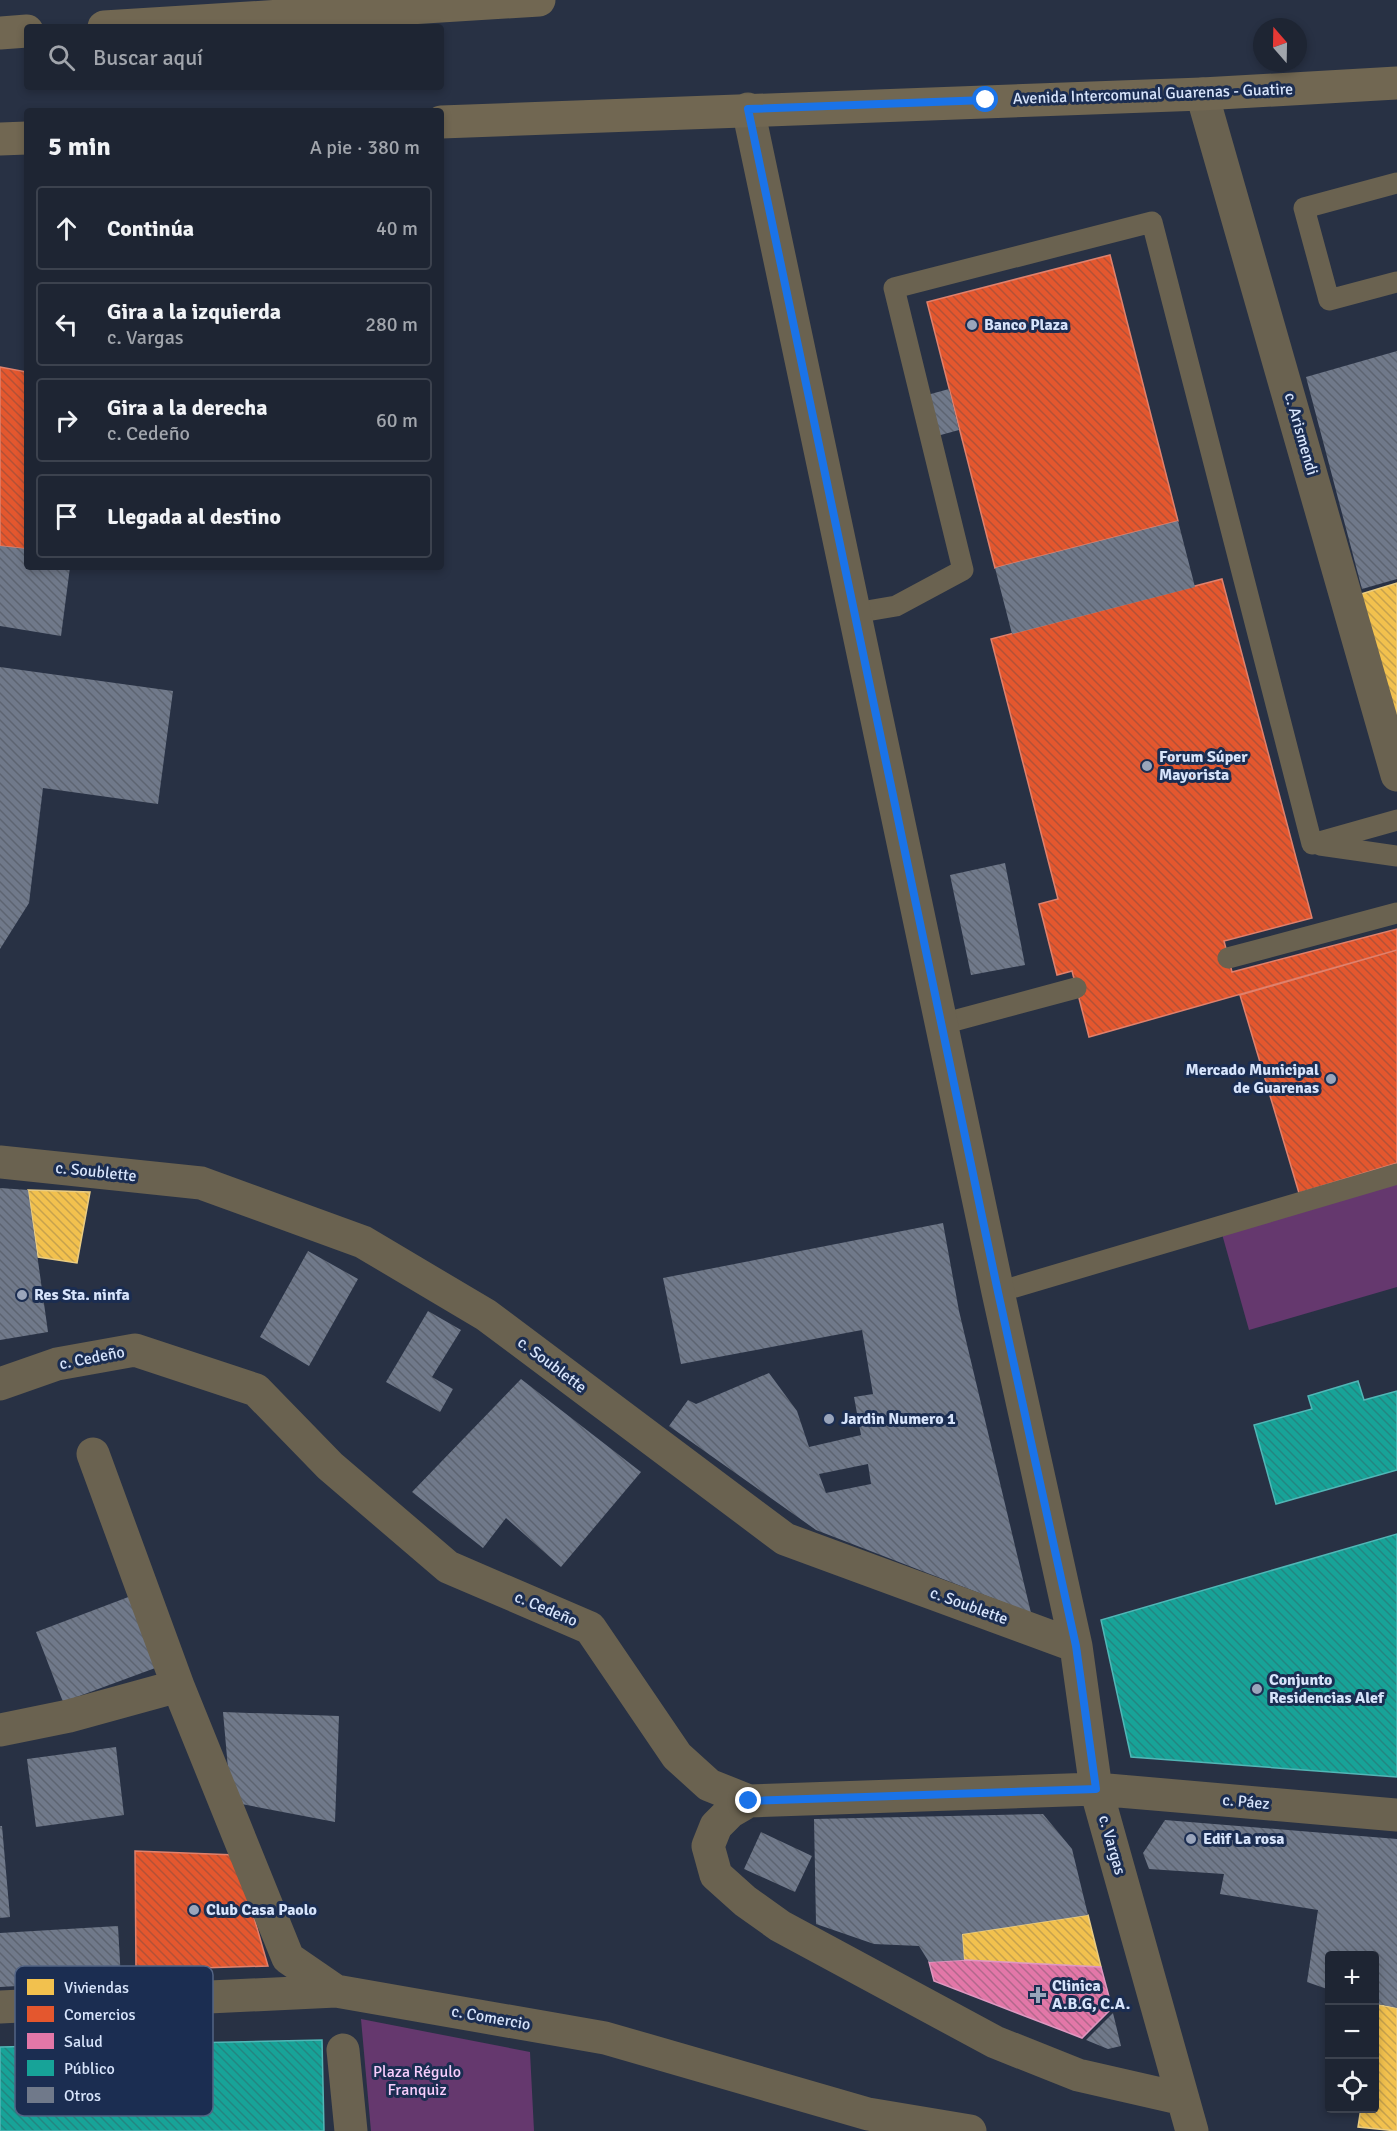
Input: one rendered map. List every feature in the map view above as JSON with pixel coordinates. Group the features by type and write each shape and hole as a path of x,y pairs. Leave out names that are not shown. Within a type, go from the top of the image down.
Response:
{"main road":[{"path":"152,24 539,0"},
{"path":"0,33 24,31"},
{"name":"Avenida Intercomunal Guarenas - Guatire","path":"444,122 1202,94 1397,82"},
{"path":"0,139 24,138"}],"street":[{"name":"c. Arismendi","path":"1202,94 1397,775"},
{"name":"c. Vargas","path":"748,109 998,1292 1076,1646 1096,1789 1192,2131"},
{"name":"c. Soublette","path":"0,1162 201,1183 363,1242 486,1315 785,1539 1076,1646"},
{"name":"c. Cedeño","path":"0,1384 57,1364 135,1350 256,1390 330,1466 448,1567 590,1628 677,1756 709,1785 749,1801 1096,1789"},
{"path":"93,1454 178,1686 288,1958 336,1991"},
{"path":"0,1730 69,1716 178,1686"},
{"name":"c. Páez","path":"1096,1789 1397,1815"},
{"path":"749,1801 730,1812 716,1826 708,1846 716,1875 745,1901 780,1926 995,2042 1078,2075 1183,2099"},
{"name":"c. Comercio","path":"213,1997 336,1991 605,2038 868,2114 970,2131"},
{"name":"c. Comercio","path":"0,2007 15,2006"},
{"path":"343,2050 351,2131"}],"lane":[{"path":"1397,183 1304,208 1329,300 1397,282"},
{"path":"853,607 893,591 963,570 894,288 1152,222 1312,844"},
{"path":"1312,844 1397,820"},
{"path":"1312,844 1397,856"},
{"path":"1228,958 1397,913"},
{"path":"942,1024 1076,988"},
{"path":"998,1292 1397,1174"}],"green space":[{"path":"1397,1184 1397,1287 1249,1330 1222,1234"},
{"name":"Plaza Régulo Franquiz","path":"361,2019 530,2052 534,2131 371,2131"}],"building: Viviendas":[{"path":"1397,583 1397,722 1361,594"},
{"path":"28,1190 90,1192 77,1263 38,1257"},
{"path":"1088,1915 1101,1967 964,1960 962,1934"},
{"path":"1379,2005 1397,2008 1397,2131 1358,2127 1360,2113 1379,2113"}],"building: Comercios":[{"path":"1110,255 1178,521 995,568 927,302"},
{"path":"0,367 24,371 24,549 0,546"},
{"path":"1222,579 1312,918 1224,941 1232,972 1397,929 1397,950 1089,1037 1072,971 1057,975 1039,904 1058,899 991,639"},
{"name":"Mercado Municipal de Guarenas","path":"1397,950 1397,1163 1299,1193 1240,995"},
{"name":"Club Casa Paolo","path":"135,1851 236,1855 268,1966 136,1966"}],"building: Salud":[{"name":"Clinica A.B.G, C.A.","path":"964,1960 1101,1967 1112,2008 1082,2038 934,1981 929,1962"}],"building: Público":[{"path":"1358,1381 1364,1400 1397,1391 1397,1470 1276,1504 1254,1425 1312,1409 1308,1396"},
{"name":"Conjunto Residencias Alef","path":"1397,1534 1397,1777 1131,1757 1101,1620"},
{"path":"322,2040 324,2131 0,2131 0,2047 15,2047 15,2116 213,2116 213,2042"}],"building: Otros":[{"path":"1397,351 1397,579 1362,589 1306,377"},
{"path":"949,389 959,430 937,436 927,395"},
{"path":"1178,521 1195,587 1012,634 995,568"},
{"path":"0,546 24,549 24,570 70,570 61,636 0,626"},
{"path":"0,667 173,691 158,804 43,788 29,903 0,949"},
{"path":"1005,863 1025,965 971,975 950,875"},
{"name":"Res Sta. ninfa","path":"0,1188 28,1190 48,1332 0,1340"},
{"path":"943,1223 959,1311 1031,1613 816,1530 669,1426 688,1400 696,1404 769,1373 797,1411 809,1447 861,1435 854,1397 873,1394 862,1330 681,1364 663,1278","holes":["868,1464 871,1484 826,1493 819,1474"]},
{"path":"308,1251 358,1279 309,1366 260,1337"},
{"path":"428,1311 461,1330 432,1377 453,1389 440,1412 386,1382"},
{"path":"521,1379 641,1472 561,1567 506,1518 483,1548 412,1492"},
{"path":"131,1596 158,1667 63,1702 36,1632"},
{"path":"223,1712 339,1716 335,1822 231,1802"},
{"path":"116,1747 124,1815 36,1827 27,1759"},
{"path":"1043,1814 1072,1849 1088,1915 962,1934 964,1960 929,1962 919,1946 874,1944 816,1924 814,1819"},
{"path":"1165,1820 1397,1839 1397,2008 1379,2004 1379,1951 1325,1951 1325,1988 1307,1982 1318,1910 1220,1894 1224,1874 1149,1869 1143,1853"},
{"path":"0,1826 2,1826 10,1917 0,1918"},
{"path":"761,1832 812,1856 795,1892 744,1869"},
{"path":"118,1926 120,1966 15,1966 15,1986 0,1987 0,1933"},
{"path":"1113,2013 1121,2046 1108,2049 1086,2040"}],"place":[{"name":"Banco Plaza","path":"972,325"},
{"name":"Forum Súper Mayorista","path":"1147,766"},
{"name":"Mercado Municipal de Guarenas","path":"1331,1079"},
{"name":"Res Sta. ninfa","path":"22,1295"},
{"name":"Jardin Numero 1","path":"829,1419"},
{"name":"Conjunto Residencias Alef","path":"1257,1689"},
{"name":"Edif La rosa","path":"1191,1839"},
{"name":"Club Casa Paolo","path":"194,1910"},
{"name":"Clinica A.B.G, C.A.","path":"1038,1995"}],"route":[{"path":"749,1801 1096,1789 1076,1646 998,1292 748,109 986,100"}]}
